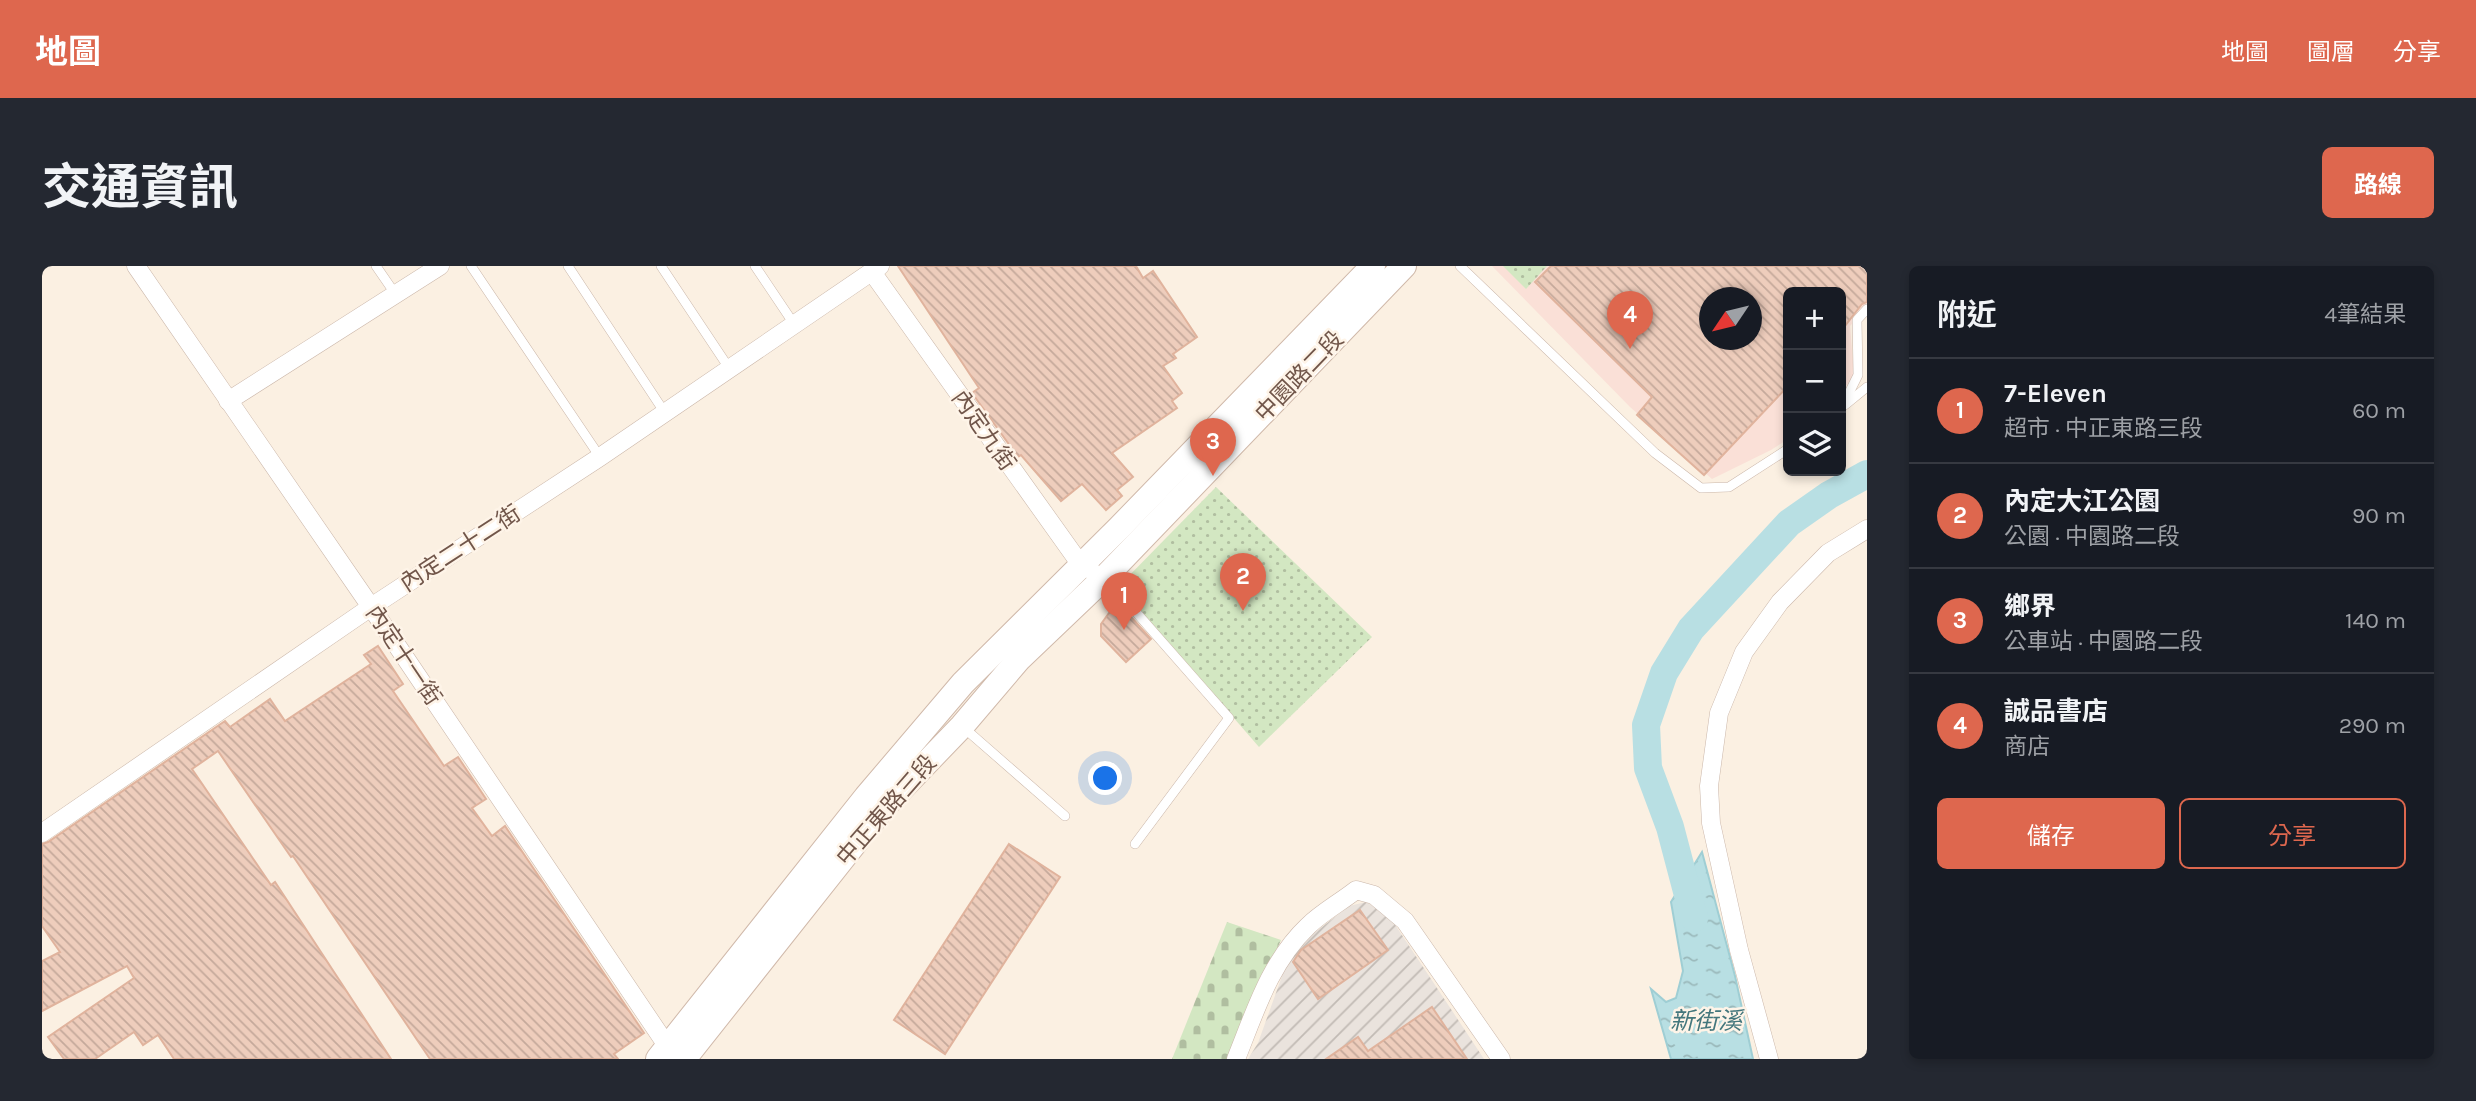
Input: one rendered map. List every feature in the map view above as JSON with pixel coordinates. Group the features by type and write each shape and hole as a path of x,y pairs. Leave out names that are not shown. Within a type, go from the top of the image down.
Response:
{"main road":[{"name":"中園路二段","path":"671,1056 866,797 954,693 1373,266"},
{"name":"中園路二段","path":"1105,577 1404,266"},
{"name":"中正東路三段","path":"671,1056 882,809 962,726 1019,659 1105,577"}],"street":[{"name":"內定十一街","path":"136,266 371,607 671,1056"},
{"path":"228,401 440,266"},
{"name":"內定二十二街","path":"42,833 371,607 665,413 866,271"},
{"name":"內定九街","path":"866,271 1081,565 1105,577"},
{"path":"1769,1059 1739,950 1711,823 1709,786 1719,713 1744,652 1780,602 1828,553 1867,529"},
{"path":"1236,1059 1263,991 1279,960 1309,925 1356,890 1374,895 1405,921 1502,1059"}],"lane":[{"path":"376,266 396,295"},
{"path":"471,266 600,457"},
{"path":"568,266 665,413"},
{"path":"662,266 730,368"},
{"path":"755,266 794,324"},
{"path":"1460,266 1655,453 1701,488 1729,487 1783,452"},
{"path":"1846,399 1858,375 1857,320 1867,309"},
{"path":"1846,405 1867,387"},
{"path":"1105,577 1229,718 1135,844"},
{"path":"962,726 1065,816"}],"shaded area":[{"path":"1492,266 1867,266 1867,308 1850,326 1854,375 1846,386 1846,287 1783,287 1783,442 1712,479 1630,407"},
{"path":"1366,902 1388,914 1484,1059 1248,1059 1258,1043 1286,965 1300,944 1349,906"}],"green space":[{"path":"1503,266 1547,266 1526,289"},
{"path":"1216,487 1372,637 1259,747 1119,586"},
{"path":"1227,922 1281,940 1227,1059 1172,1059"}],"water":[{"name":"新街溪","path":"1702,852 1735,976 1753,1059 1671,1059 1651,989 1666,1002 1676,998 1683,971 1671,902"}],"building":[{"path":"898,266 1136,266 1143,278 1153,271 1197,337 1173,354 1176,358 1163,366 1182,393 1172,401 1177,408 1112,453 1133,477 1117,490 1122,496 1106,510 1082,484 1061,501 1021,455 1018,457 972,393 979,388"},
{"path":"1551,266 1867,266 1867,302 1862,304 1846,325 1846,287 1783,287 1783,391 1704,475 1637,415 1652,397 1535,282"},
{"path":"1122,607 1151,639 1126,662 1101,636 1101,624 1109,613"},
{"path":"378,646 403,684 393,691 444,766 458,757 486,799 472,808 492,836 505,826 644,1033 614,1054 618,1059 430,1059 293,856 291,857 218,751 192,769 271,885 275,882 391,1059 174,1059 158,1035 143,1045 134,1032 95,1059 64,1059 48,1037 134,978 127,966 42,1011 42,961 60,952 42,926 42,844 225,721 230,727 270,699 285,721 371,664 364,655"},
{"path":"1009,844 1060,877 945,1054 894,1020"},
{"path":"1360,910 1388,950 1318,999 1293,962 1301,950"},
{"path":"1432,1007 1467,1059 1326,1059 1358,1037 1368,1051"}],"waterway":[{"name":"新街溪","path":"1694,918 1670,827 1648,768 1646,725 1664,673 1691,629 1789,523 1829,495 1867,474"}],"place":[{"name":"誠品書店","path":"1630,349"},
{"name":"鄉界","path":"1213,476"},
{"name":"內定大江公園","path":"1243,611"},
{"name":"7-Eleven","path":"1124,630"}]}
